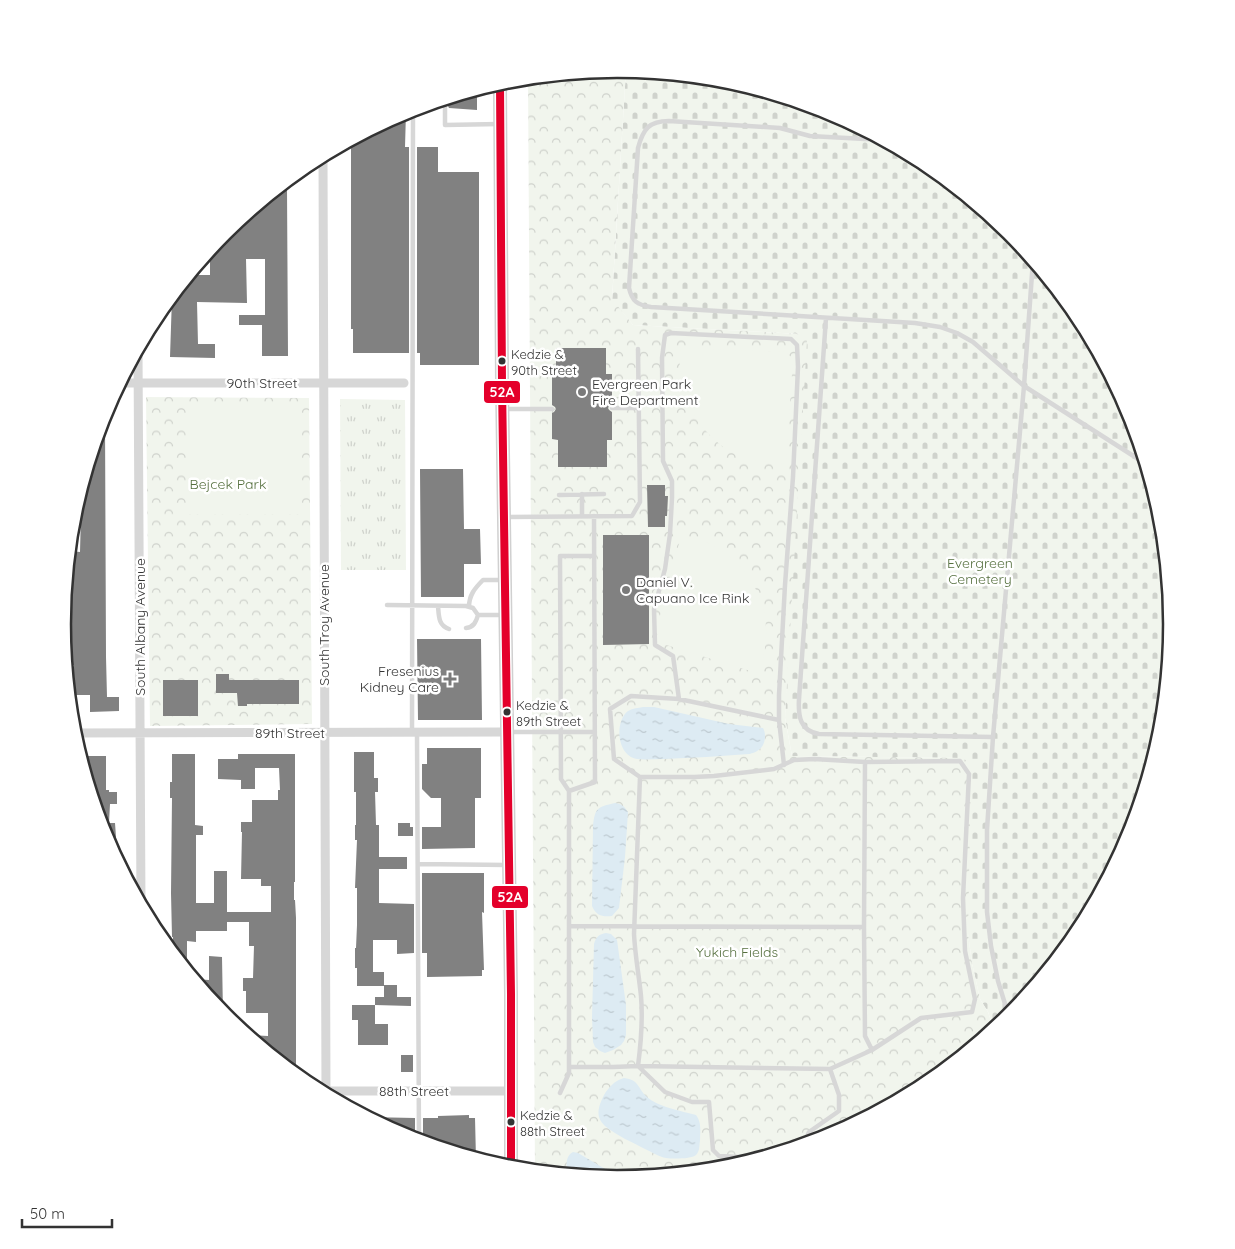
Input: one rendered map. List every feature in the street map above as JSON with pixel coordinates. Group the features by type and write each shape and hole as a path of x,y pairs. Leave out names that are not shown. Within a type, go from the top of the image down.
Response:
{"main road":[{"path":"500,91 511,1160"}],"street":[{"name":"South Troy Avenue","path":"323,164 324,1085"},
{"name":"South Albany Avenue","path":"138,363 141,892"},
{"name":"90th Street","path":"128,383 404,383"},
{"name":"89th Street","path":"82,733 507,732"},
{"name":"88th Street","path":"334,1092 510,1091"}],"lane":[{"path":"444,108 444,125 501,124"},
{"path":"413,118 412,606 418,864 419,1133"},
{"path":"867,139 810,136 780,128 669,121 660,121 652,124 641,137 638,148 629,288 631,296 640,306 915,323 940,327 957,333 973,342 1024,386 1138,459"},
{"path":"1006,1009 991,946 987,912 987,830 992,737 1024,386 1032,269"},
{"path":"826,318 799,689 798,709 800,717 807,729 813,733 820,734 992,737"},
{"path":"679,698 674,656 655,645 654,609 664,570 670,534 672,498 672,481 663,461 662,358 665,335 672,333 791,339 797,345 798,367 793,477 779,686 779,720 784,765"},
{"path":"504,517 632,516 640,502 638,349"},
{"path":"612,408 638,408"},
{"path":"503,409 552,409"},
{"path":"559,494 604,494"},
{"path":"582,494 582,516"},
{"path":"569,791 595,782 594,516"},
{"path":"560,1093 569,1073 569,791 561,779 560,556 594,556"},
{"path":"469,607 469,600 475,588 483,580 505,580"},
{"path":"387,605 469,607 473,608 478,615"},
{"path":"438,606 440,622 442,626 449,629"},
{"path":"478,615 506,615"},
{"path":"466,628 471,628 474,625 478,615"},
{"path":"569,1066 830,1069 872,1050 921,1018 972,1012 976,998 965,951 963,898 969,774 960,761 865,762 814,759 794,760 774,769 708,776 640,778 614,759 610,709 631,696 679,698 779,720"},
{"path":"507,732 595,732"},
{"path":"865,762 865,1036 872,1050"},
{"path":"638,1066 642,1038 641,998 636,958 635,927 640,778"},
{"path":"418,864 509,865"},
{"path":"569,926 864,927"},
{"path":"638,1066 665,1092 692,1102 709,1102 713,1150 719,1156 738,1157"},
{"path":"807,1137 809,1132 838,1111 839,1094 830,1069"}],"green space":[{"name":"Yukich Fields","path":"625,78 612,299 633,325 801,334 807,341 785,718 792,756 963,758 969,763 971,769 968,934 980,999 992,1023 950,1058 891,1098 827,1129 793,1142 724,1160 653,1170 582,1170 535,1164 528,86 582,79"},
{"name":"Evergreen Cemetery","path":"626,78 653,79 724,89 793,107 827,120 891,151 950,191 1004,238 1051,292 1091,351 1122,415 1135,449 1153,518 1163,589 1163,660 1159,696 1145,766 1135,800 1122,834 1091,898 1051,957 1028,985 992,1023 980,999 968,934 963,758 792,756 785,718 801,334 633,325 612,300"},
{"path":"681,348 786,352 793,359 786,464 762,462 734,453 722,446 701,425 687,400 683,385 680,371"},
{"name":"Bejcek Park","path":"146,397 309,398 312,724 150,726"},
{"path":"340,399 405,400 406,570 341,570"},
{"path":"188,404 302,404 302,514 188,514"},
{"path":"681,536 704,541 728,555 755,587 761,600 766,628 760,674 660,643 656,631"}],"water":[{"path":"643,707 654,707 729,724 763,728 765,741 760,749 749,754 675,759 637,759 630,757 625,752 619,730 628,711"},
{"path":"615,803 623,806 628,812 625,857 619,908 612,916 606,916 598,914 592,906 593,826 598,809"},
{"path":"606,933 611,934 617,940 626,1005 626,1035 621,1045 605,1053 595,1047 593,1042 592,1017 594,944 598,936"},
{"path":"624,1078 636,1083 647,1097 657,1103 696,1115 699,1121 700,1141 696,1155 682,1158 661,1157 620,1136 603,1124 599,1114 602,1100 612,1085"},
{"path":"573,1152 578,1153 608,1171 567,1168 567,1159"}],"building":[{"path":"477,97 477,110 449,108 448,106"},
{"path":"406,121 405,147 409,147 409,353 353,353 353,329 351,329 351,148"},
{"path":"417,147 438,147 438,172 479,172 479,365 420,365 420,353 417,353"},
{"path":"287,190 288,356 262,356 262,325 239,325 239,315 265,315 265,259 246,259 247,303 197,302 198,344 215,344 215,358 170,357 172,309 198,275 210,275 210,261 231,238"},
{"name":"Evergreen Park Fire Department","path":"556,348 606,348 606,374 612,374 612,404 608,408 612,412 612,440 607,440 607,467 558,467 558,440 552,439 552,413 556,409 552,405 552,376 556,376"},
{"path":"105,436 107,697 119,697 119,711 90,712 90,695 76,695 72,660 72,589 76,552 80,552 82,518 90,483"},
{"path":"420,469 463,469 464,529 480,529 481,564 464,564 464,597 421,597"},
{"path":"647,485 665,485 665,496 668,496 665,527 648,527"},
{"name":"Daniel V. Capuano Ice Rink","path":"603,535 649,535 649,644 603,645"},
{"name":"Fresenius Kidney Care","path":"417,639 481,639 482,720 418,720"},
{"path":"216,674 229,674 229,680 299,680 299,704 247,704 247,706 238,706 237,693 216,693"},
{"path":"163,680 198,680 198,716 163,716"},
{"path":"427,748 481,748 481,798 475,798 475,848 422,849 422,827 441,827 441,798 431,798 422,789 422,764 427,764"},
{"path":"354,752 374,752 374,778 378,778 378,792 375,792 376,825 379,825 379,857 407,857 407,869 379,869 379,903 414,904 414,953 397,954 397,940 373,940 373,972 384,972 384,985 397,985 397,997 411,997 411,1006 375,1005 375,997 384,997 384,986 357,986 355,948 357,888 355,888 357,840 355,840 356,792 354,792"},
{"path":"172,754 195,754 195,825 203,826 203,835 196,835 196,903 214,903 214,871 227,871 227,912 271,912 271,886 261,886 261,879 241,879 241,822 252,822 252,800 278,800 278,790 280,790 279,768 255,768 255,789 241,789 241,780 218,779 218,759 238,759 238,754 295,754 296,1066 258,1035 268,1036 268,1013 246,1013 246,991 243,991 243,978 253,978 254,946 249,946 249,922 227,922 227,931 196,931 196,942 187,941 187,961 173,942 171,893 172,798 170,798 170,782 172,782"},
{"path":"106,756 106,790 117,792 117,804 110,804 109,823 115,823 116,837 113,834 100,800 88,757"},
{"path":"398,823 410,823 410,827 413,827 413,836 398,836"},
{"path":"422,873 484,873 484,913 482,912 484,970 482,970 482,976 427,977 427,953 422,953"},
{"path":"209,956 222,957 223,1002 203,980 209,980"},
{"path":"352,1005 375,1005 375,1024 388,1024 388,1045 358,1045 358,1020 352,1020"},
{"path":"401,1055 413,1055 413,1072 401,1072"},
{"path":"469,1115 469,1118 475,1118 476,1152 423,1135 423,1118 438,1118 438,1116"},
{"path":"383,1117 415,1118 415,1131 408,1129"}],"transit line":[{"name":"52A","path":"500,92 502,384 511,994 511,1160"}],"place":[{"name":"Kedzie & 90th Street","path":"502,361"},
{"name":"Evergreen Park Fire Department","path":"582,392"},
{"name":"Daniel V. Capuano Ice Rink","path":"626,590"},
{"name":"Fresenius Kidney Care","path":"450,679"},
{"name":"Kedzie & 89th Street","path":"507,712"},
{"name":"Kedzie & 88th Street","path":"511,1122"}]}
